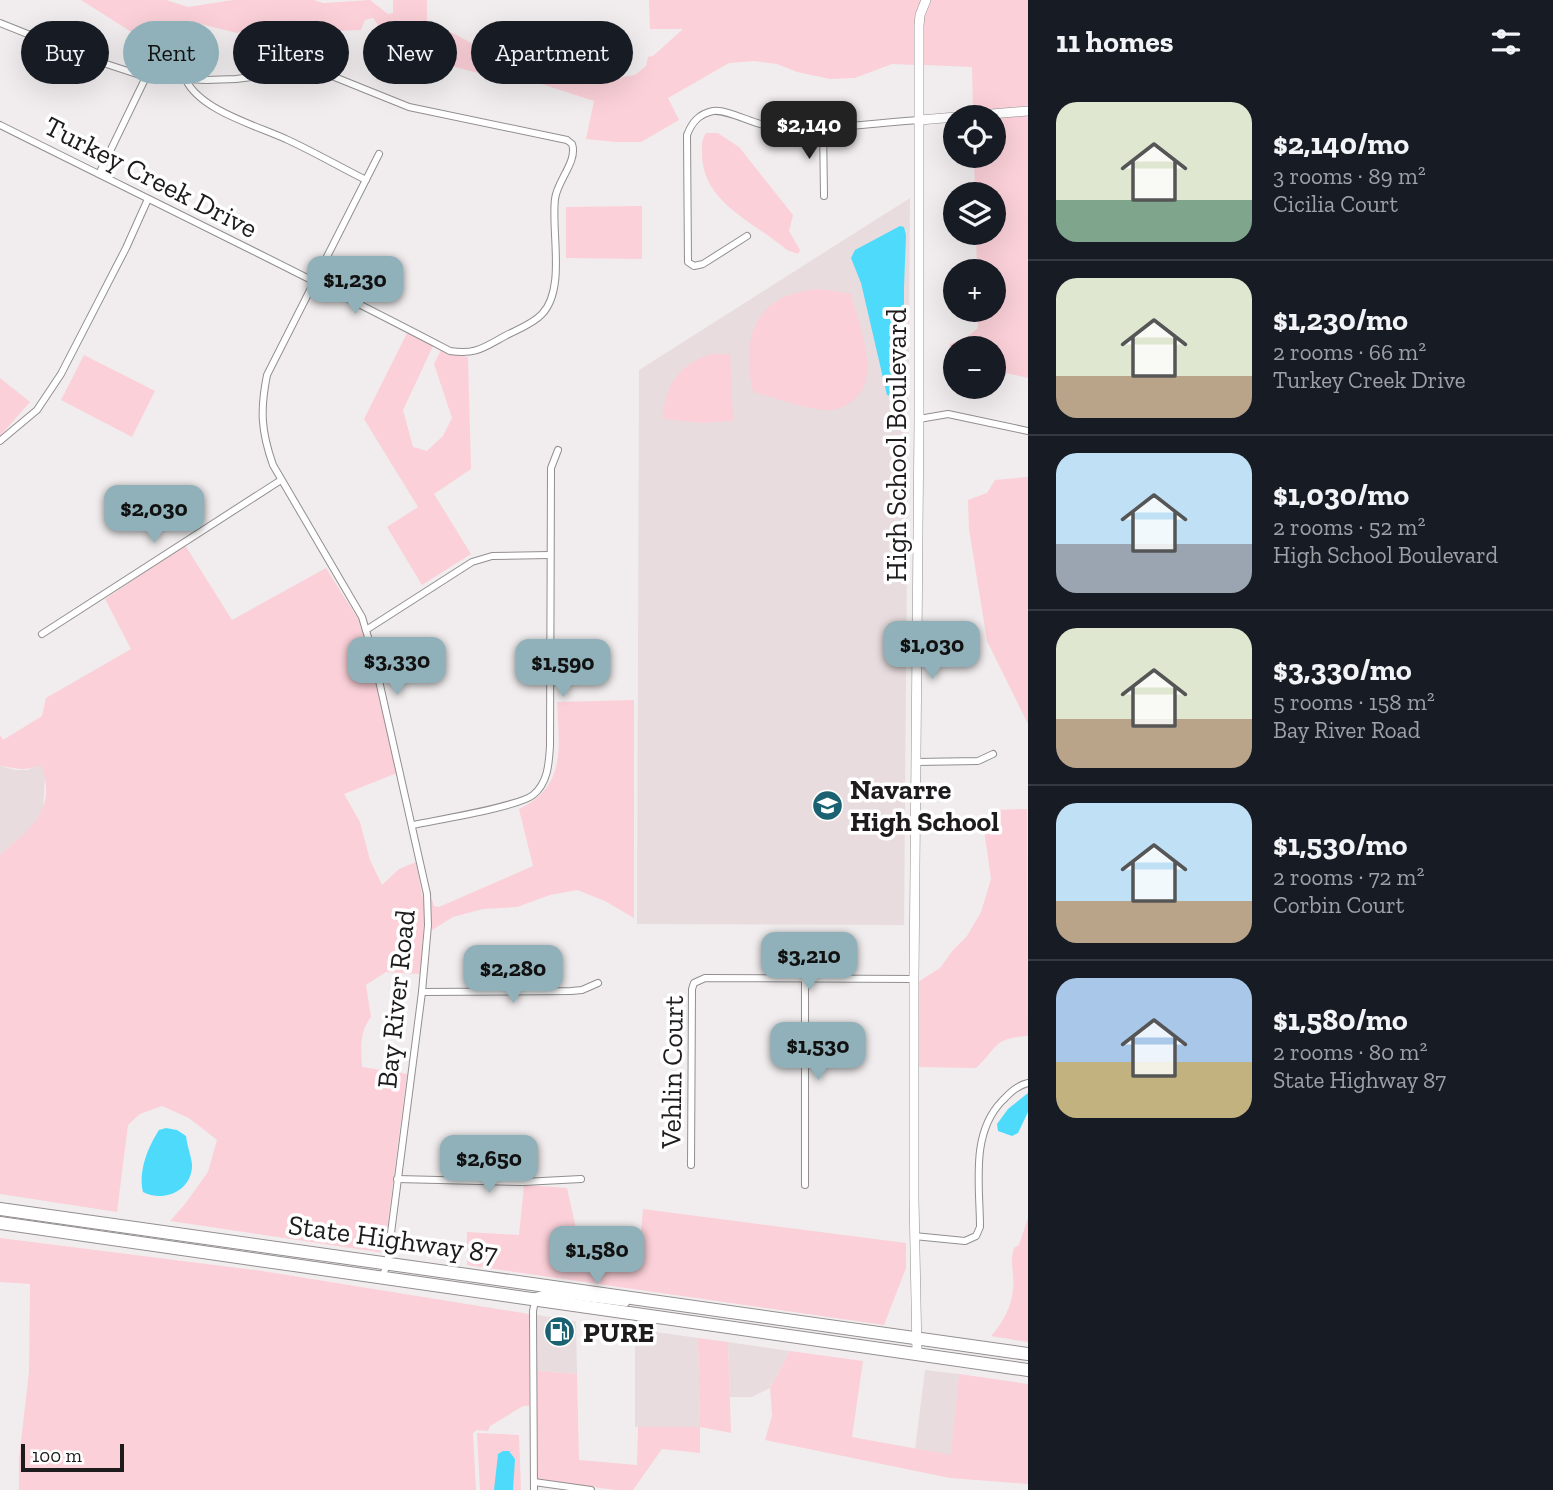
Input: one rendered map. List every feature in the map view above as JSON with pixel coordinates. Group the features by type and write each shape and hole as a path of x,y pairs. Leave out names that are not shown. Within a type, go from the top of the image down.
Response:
{"highway":[{"name":"State Highway 87","path":"0,1209 1028,1354"},
{"path":"0,1223 1028,1370"}],"street":[{"name":"High School Boulevard","path":"917,1353 914,979 919,26 926,0"},
{"path":"0,23 123,69"},
{"name":"Turkey Creek Drive","path":"0,125 315,280 450,351 476,352 542,314 550,302 555,278 555,198 559,182 574,153 572,144 567,140 409,107 322,72 298,71 219,79"},
{"path":"99,174 143,84"},
{"path":"189,84 195,94 221,110 289,140 366,180"},
{"path":"747,236 703,264 694,266 688,262 687,143 693,122 707,113 719,111 773,127 920,120 1028,111"},
{"path":"822,126 824,196"},
{"name":"Bay River Road","path":"379,154 267,375 261,403 267,448 281,480 362,617 366,629 413,825 429,910 422,992 383,1278"},
{"path":"0,441 37,410 61,374 126,248 148,199"},
{"path":"919,419 948,414 1028,431"},
{"path":"413,825 522,801 533,795 544,782 550,746 551,468 558,450"},
{"path":"42,634 281,480"},
{"path":"366,629 472,562 492,556 549,555"},
{"path":"916,762 978,761 993,754"},
{"name":"Vehlin Court","path":"691,1165 692,989 696,982 705,978 805,979"},
{"path":"805,1185 805,979 914,979"},
{"path":"422,992 571,991 582,990 598,983"},
{"path":"914,1236 965,1241 976,1236 980,1227 980,1143 983,1130 996,1107 1013,1089 1028,1083"},
{"path":"397,1179 523,1182 581,1180"},
{"path":"591,1490 534,1486 533,1323 536,1296 547,1293 638,1305 680,1305"}],"shaded area":[{"path":"81,0 166,0 188,7 233,0 314,0 323,3 370,0 388,14 393,13 393,0 427,0 427,21 375,21 373,18 363,21 361,30 349,30 349,21 233,21 233,32 219,28 219,21 123,21 123,27"},
{"path":"649,0 922,0 917,14 916,65 892,64 855,78 830,79 797,72 777,64 754,61 729,63 668,98 679,120 641,142 586,139 594,101 541,84 633,84 633,75 646,66 648,57 653,56 683,29 650,29"},
{"path":"931,0 1028,0 1028,108 1006,110 1006,105 973,105 972,67 924,65 924,16"},
{"path":"457,35 471,43 471,71 457,68"},
{"path":"1028,115 1028,378 1006,373 1006,336 968,336 978,328 978,322 1006,322 1006,259 977,259 976,245 1006,245 1006,182 975,182 974,168 1006,168 1006,116"},
{"path":"706,133 718,133 739,147 793,215 789,231 800,250 798,254 787,250 733,210 711,186 704,171 702,154"},
{"path":"910,198 904,925 637,924 639,370"},
{"path":"642,206 642,259 566,258 566,207"},
{"path":"820,289 851,294 866,354 865,383 859,395 848,404 830,410 801,406 753,392 749,352 758,321 767,308 781,299 798,292"},
{"path":"407,333 433,346 403,410 413,447 427,451 443,436 452,418 434,364 441,350 448,354 468,357 471,469 434,494 471,554 422,585 387,527 418,507 364,419"},
{"path":"713,354 730,354 733,421 702,423 663,419 667,396 676,377 691,363"},
{"path":"84,355 155,391 132,437 61,400"},
{"path":"0,378 30,402 0,436"},
{"path":"1028,477 1028,724 987,641 969,529 968,500 987,493 995,480"},
{"path":"185,545 232,620 326,568 358,619 369,654 397,773 344,794 360,822 370,860 382,885 399,869 416,862 425,910 420,974 386,972 366,985 371,1017 363,1035 362,1067 407,1074 384,1253 170,1221 208,1172 217,1140 189,1118 162,1106 140,1114 128,1125 117,1212 0,1194 0,855 31,827 43,806 46,794 41,765 24,769 0,766 0,735 3,740 42,716 46,698 131,649 105,599"},
{"path":"634,700 634,918 605,901 577,890 550,895 517,907 483,909 453,917 432,930 431,897 434,906 439,907 533,866 519,809 534,800 553,777 559,750 557,702"},
{"path":"42,764 45,774 43,813 30,829 0,855 0,766 27,770"},
{"path":"1027,809 1028,1036 1008,1039 997,1045 976,1068 918,1067 918,982 940,968 967,936 981,912 991,879 983,822 994,810"},
{"path":"524,1185 567,1188 580,1246 639,1253 643,1209 906,1243 906,1268 884,1325 467,1265 467,1232 519,1235"},
{"path":"1028,1218 1028,1342 991,1336 1003,1320 1011,1302 1014,1248 1019,1245"},
{"path":"0,1238 262,1271 529,1314 529,1406 523,1406 490,1426 488,1431 477,1430 473,1433 476,1490 19,1490 19,1459 29,1372 30,1284 0,1282"},
{"path":"537,1315 576,1321 577,1374 537,1371"},
{"path":"635,1329 698,1338 700,1427 635,1427"},
{"path":"698,1338 728,1342 731,1433 700,1427"},
{"path":"728,1342 790,1351 770,1388 752,1397 730,1397"},
{"path":"790,1351 863,1361 852,1437 951,1455 959,1374 1028,1384 1028,1484 950,1478 765,1440 772,1416 770,1388"},
{"path":"925,1370 959,1374 952,1456 915,1450"},
{"path":"537,1371 577,1374 579,1460 637,1465 638,1427 700,1427 700,1453 662,1449 633,1490 538,1479"},
{"path":"477,1433 519,1435 521,1490 480,1490"}],"water":[{"path":"900,226 904,227 906,235 904,394 896,397 887,395 861,283 851,258 855,250"},
{"path":"1028,1093 1028,1112 1018,1133 1012,1136 998,1131 997,1124 1008,1109"},
{"path":"159,1130 177,1130 186,1136 192,1164 191,1173 188,1181 175,1192 168,1195 151,1195 143,1192 143,1168"},
{"path":"509,1451 515,1459 513,1490 494,1490 498,1454"}],"place":[{"name":"Navarre High School","path":"827,805"},
{"name":"PURE","path":"560,1332"}]}
